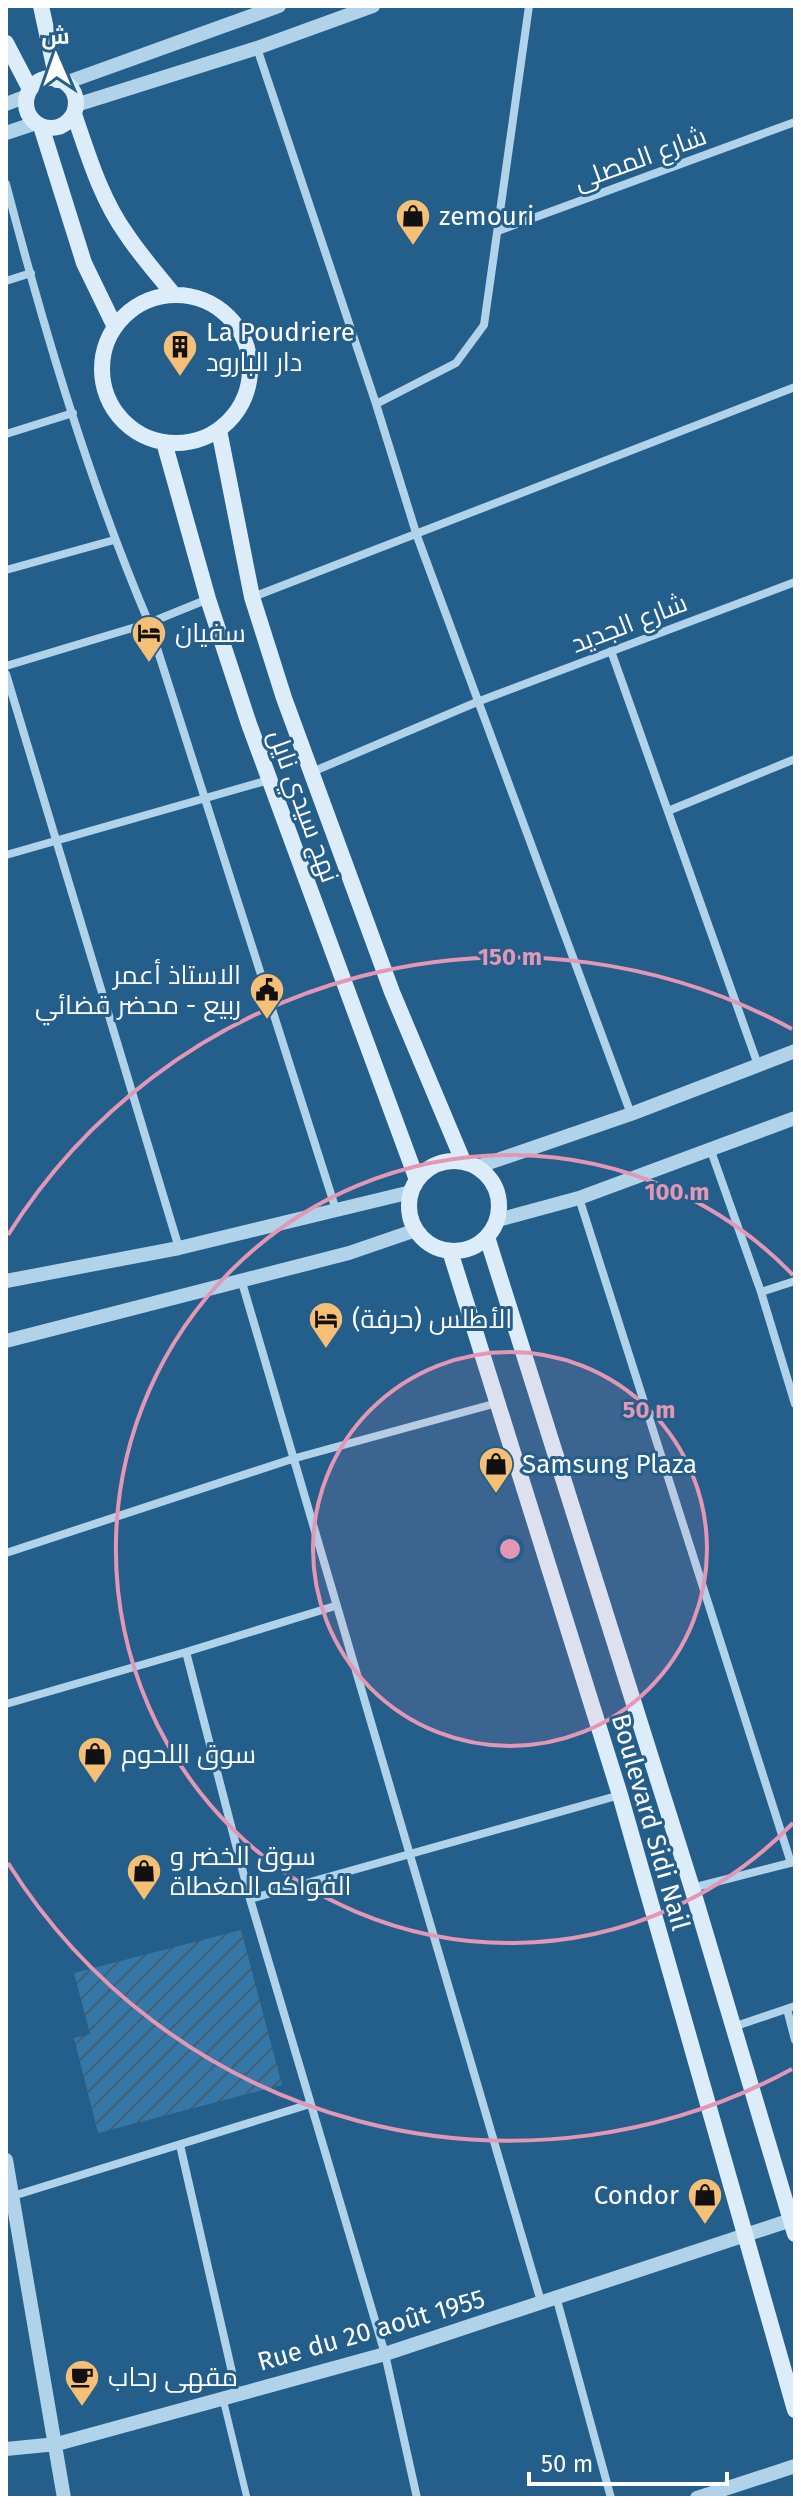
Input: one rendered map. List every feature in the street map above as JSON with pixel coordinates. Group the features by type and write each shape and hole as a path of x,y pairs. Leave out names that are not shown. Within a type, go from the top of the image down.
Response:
{"main road":[{"path":"41,6 61,81"},
{"path":"6,43 29,93 28,113 38,124 84,263 115,327"},
{"path":"29,93 42,80 61,81 71,89 96,178 111,209 126,235 174,295"},
{"path":"38,124 56,128 75,109"},
{"path":"174,295 197,298 219,308 236,325 247,345 251,369 247,392 236,413 219,430 202,439 164,442 141,434 121,419 108,398 102,374 105,349 115,327 131,310 151,300 174,295"},
{"name":"نهج سيدي نايل","path":"219,430 252,597 392,992 470,1164"},
{"name":"نهج سيدي نايل","path":"164,442 208,599 414,1186"},
{"path":"437,1164 470,1164 494,1184 499,1196 498,1220 487,1237 464,1250 450,1251 425,1241 416,1230 408,1205 414,1186 437,1164"},
{"name":"Boulevard Sidi Nail","path":"487,1237 692,1888 732,2027 754,2088 793,2227"},
{"name":"Boulevard Sidi Nail","path":"450,1251 620,1795 795,2410"}],"street":[{"path":"61,81 279,6"},
{"path":"75,109 373,6"},
{"path":"376,404 456,363 484,325 529,6"},
{"path":"257,48 417,536 631,1114"},
{"path":"6,104 29,93"},
{"name":"شارع المصلى","path":"498,231 795,122"},
{"path":"6,133 38,124"},
{"path":"6,184 73,413 114,540 149,623 336,1210"},
{"path":"6,281 31,273"},
{"path":"252,597 417,536 795,387"},
{"path":"6,434 73,413"},
{"path":"6,570 114,540"},
{"name":"شارع الجديد","path":"312,772 477,702 795,582"},
{"path":"6,666 149,623 208,599"},
{"path":"611,651 758,1065"},
{"path":"6,674 179,1248"},
{"path":"668,811 795,759"},
{"path":"6,855 269,780"},
{"path":"470,1164 631,1114 795,1051"},
{"path":"498,1220 579,1198 795,1118"},
{"path":"711,1151 761,1292 795,1404"},
{"path":"6,1281 179,1248 336,1210 414,1186"},
{"path":"579,1198 793,1862 692,1888"},
{"path":"6,1341 349,1253 416,1230"},
{"path":"241,1279 542,2305"},
{"path":"761,1292 795,1281"},
{"path":"6,1553 292,1459 497,1403"},
{"path":"6,1704 335,1606"},
{"path":"186,1652 250,1899 385,2354 417,2498"},
{"path":"250,1899 620,1795"},
{"path":"732,2027 791,2008 795,2040"},
{"path":"13,2196 310,2104"},
{"path":"180,2145 247,2498"},
{"path":"6,2160 64,2498"},
{"name":"Rue du 20 août 1955","path":"6,2449 57,2444 385,2354 744,2238 793,2227"},
{"path":"557,2300 611,2498"},
{"path":"697,2498 795,2466"}],"shaded area":[{"path":"241,1930 282,2085 98,2133 74,2038 90,2034 74,1973"}],"place":[{"name":"zemouri","path":"413,247"},
{"name":"La Poudriere دار البارود","path":"180,378"},
{"name":"سفيان","path":"149,664"},
{"name":"الاستاذ أعمر ربيع - محضر قضائي","path":"267,1021"},
{"name":"الأطلس (حرفة)","path":"326,1350"},
{"name":"Samsung Plaza","path":"496,1495"},
{"name":"سوق اللحوم","path":"95,1785"},
{"name":"سوق الخضر و الفواكه المغطاة","path":"144,1902"},
{"name":"Condor","path":"705,2226"},
{"name":"مقهى رحاب","path":"82,2408"}]}
